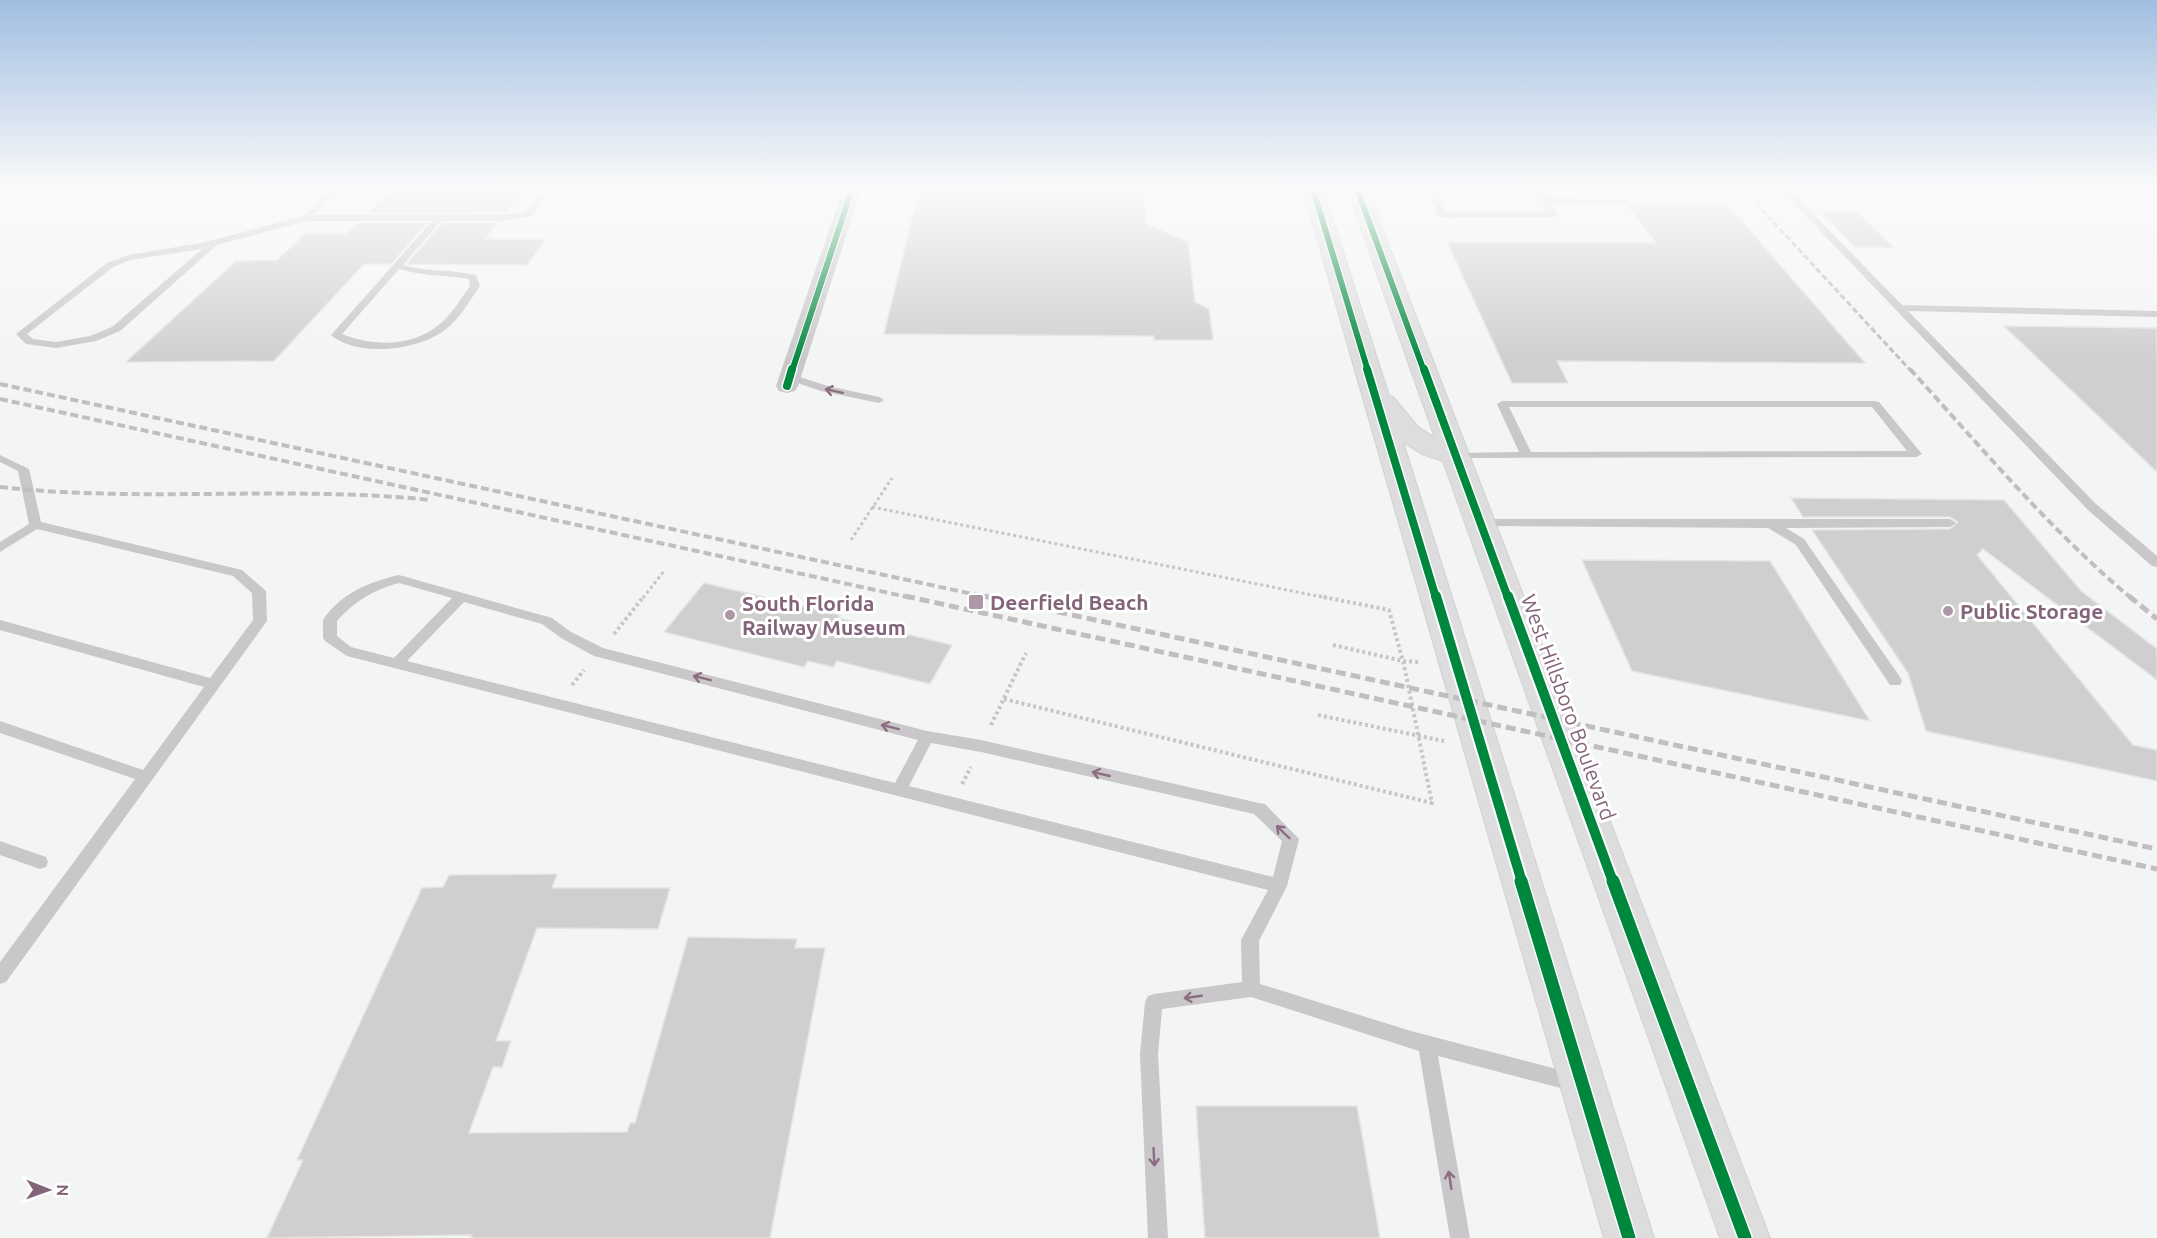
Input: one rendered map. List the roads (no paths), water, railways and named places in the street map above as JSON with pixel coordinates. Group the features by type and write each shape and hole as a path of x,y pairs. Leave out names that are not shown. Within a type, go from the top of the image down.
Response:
{"main road":[{"path":"1331,247 1629,1238"},
{"name":"West Hillsboro Boulevard","path":"1376,247 1482,523 1745,1238"},
{"path":"1376,392 1406,433 1430,448 1457,456"}],"street":[{"path":"789,382 833,247"}],"lane":[{"path":"192,247 128,258 110,265 21,334 30,342 57,345 92,339 116,329 210,247"},
{"path":"397,266 421,273 461,273 473,277 474,286 444,326 422,340 390,346 356,345 336,335 414,247"},
{"path":"1840,247 2091,507 2157,563"},
{"path":"1899,308 2157,314"},
{"path":"789,382 879,400"},
{"path":"1457,456 1527,456 1787,455 1916,454 1875,404 1502,404 1527,456"},
{"path":"0,458 23,469 35,525"},
{"path":"1482,523 1950,523"},
{"path":"1770,524 1800,542 1895,681"},
{"path":"0,548 35,525 237,573 259,591 260,621 0,976"},
{"path":"1251,989 1250,940 1279,886 1291,839 1259,809 981,746 927,736 599,652 566,635 547,621 399,579 375,584 348,599 330,620 330,639 347,651 1279,886"},
{"path":"397,663 462,596"},
{"path":"0,625 213,684"},
{"path":"2,731 146,777"},
{"path":"899,791 927,736"},
{"path":"0,848 40,862"},
{"path":"1158,1238 1149,1054 1154,1002 1251,989 1427,1044 1584,1085"},
{"path":"1427,1044 1460,1238"}],"railway":[{"path":"1796,247 1911,371"},
{"path":"1910,369 2044,516 2131,598"},
{"path":"0,384 991,598"},
{"path":"0,399 912,598"},
{"path":"0,487 107,494 323,494 431,500"},
{"path":"905,596 2157,869"},
{"path":"984,596 2157,849"},
{"path":"2129,596 2157,619"}],"place":[{"name":"Deerfield Beach","path":"976,602"},
{"name":"Public Storage","path":"1948,611"},
{"name":"South Florida Railway Museum","path":"730,615"}]}
